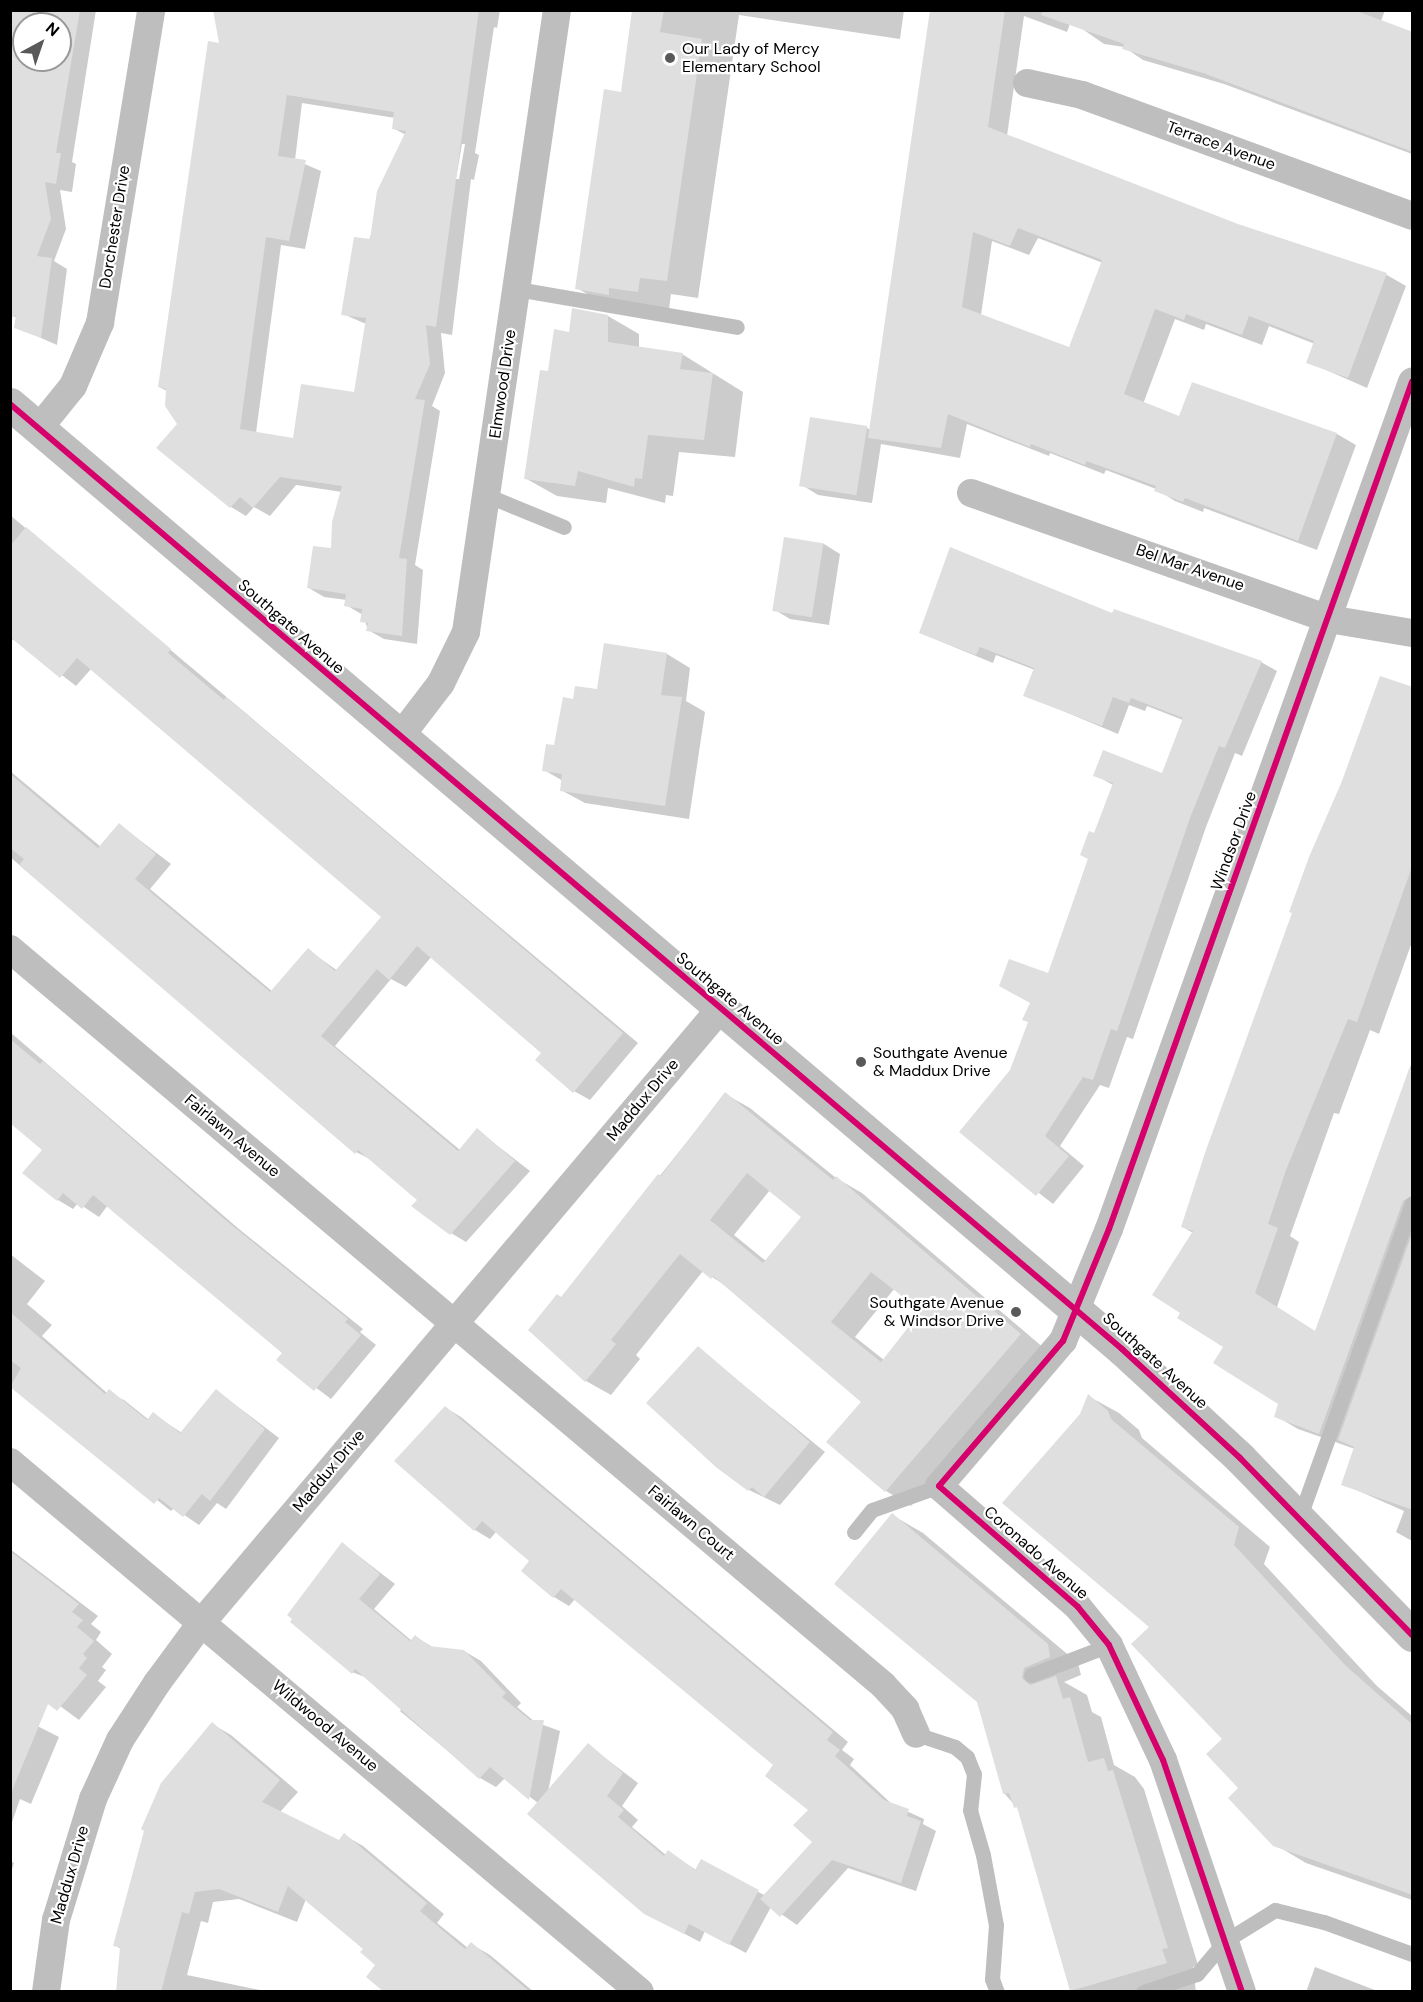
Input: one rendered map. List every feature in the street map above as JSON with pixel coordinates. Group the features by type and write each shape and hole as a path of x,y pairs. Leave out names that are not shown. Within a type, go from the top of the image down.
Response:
{"street":[{"name":"Dorchester Drive","path":"39,429 73,386 100,323 151,10"},
{"name":"Elmwood Drive","path":"399,738 441,683 466,632 557,10"},
{"name":"Terrace Avenue","path":"1027,83 1082,95 1413,216"},
{"name":"Windsor Drive","path":"1074,1307 1108,1229 1413,382"},
{"name":"Southgate Avenue","path":"10,404 399,738 1074,1307 1182,1401 1413,1635"},
{"name":"Bel Mar Avenue","path":"970,493 1329,618 1413,633"},
{"name":"Fairlawn Avenue","path":"10,949 453,1323"},
{"name":"Maddux Drive","path":"46,1992 56,1920 93,1799 120,1740 202,1622 720,1009"},
{"path":"939,1486 1063,1341 1074,1307"},
{"name":"Fairlawn Court","path":"453,1323 883,1685 905,1709 916,1734"},
{"name":"Wildwood Avenue","path":"10,1462 640,1992"},
{"name":"Coronado Avenue","path":"939,1486 1078,1607 1109,1646 1163,1760 1242,1992"}],"lane":[{"path":"517,288 737,327"},
{"path":"486,495 564,527"},
{"path":"1299,1519 1413,1204"},
{"path":"854,1532 872,1510 939,1486"},
{"path":"1031,1675 1109,1646"},
{"path":"916,1734 955,1747 967,1757 974,1774 970,1810 983,1855 996,1925 992,1979 997,1992"},
{"path":"1143,1992 1197,1974 1225,1941 1275,1910 1324,1922 1413,1954"}],"building":[{"path":"10,10 80,10 72,58 72,12 12,12 12,72 70,72 56,153 61,153 56,184 45,182 51,219 37,256 52,258 41,338 14,328 16,315 10,319"},
{"path":"213,10 479,10 436,327 426,325 430,364 415,399 425,400 399,558 407,559 402,636 366,631 368,623 360,622 362,609 344,606 346,594 307,588 313,546 331,548 332,522 342,486 280,477 253,508 240,497 230,508 156,448 177,424 165,406 166,389 158,387 208,41 219,43","holes":["287,95 394,112 392,129 406,131 377,191 370,239 354,237 341,315 366,318 354,392 301,384 293,438 240,429 266,237 289,241 306,160 278,156"]},
{"path":"632,10 664,10 660,32 702,39 667,281 640,278 638,292 609,288 609,295 575,289 604,89 621,92"},
{"path":"930,10 1005,10 988,127 1238,224 1387,273 1348,378 1306,363 1314,341 1249,316 1242,335 1186,314 1184,320 1155,309 1124,394 1179,416 1192,382 1337,433 1298,541 1185,498 1183,502 1154,491 1156,486 1086,461 1085,465 1031,444 1030,447 948,414 941,448 868,438","holes":["1018,228 1102,260 1069,347 962,307 973,232 1010,246"]},
{"path":"1042,10 1354,10 1413,32 1413,152 1203,73 1122,49 1124,44 1041,15"},
{"path":"572,308 608,315 608,342 683,353 680,369 713,373 704,440 648,435 642,479 635,478 634,487 578,471 575,486 524,479 540,370 548,371 554,329 569,332"},
{"path":"810,417 867,426 856,495 799,486"},
{"path":"26,527 171,649 168,653 224,700 226,697 623,1033 573,1093 535,1060 541,1053 417,946 389,980 377,969 321,1036 458,1151 477,1128 515,1161 450,1235 411,1206 417,1200 358,1150 355,1154 19,865 24,859 10,848 10,774 98,848 119,823 156,854 135,879 270,992 308,948 335,971 381,917 77,658 60,678 10,637 10,546"},
{"path":"784,537 824,543 812,617 772,611"},
{"path":"950,547 1112,613 1114,609 1262,661 1225,748 1219,746 1190,818 1117,1031 1111,1029 1093,1080 1083,1077 1045,1136 1069,1156 1036,1196 959,1132 1010,1070 1028,1022 1022,1020 1030,1003 999,986 1009,959 1048,973 1088,859 1080,855 1089,831 1094,833 1113,783 1093,776 1103,750 1162,773 1183,718 1131,698 1129,703 1113,697 1102,726 1023,696 1034,668 980,647 976,655 919,633"},
{"path":"604,643 667,653 661,695 682,697 665,806 560,791 562,774 542,771 546,744 554,745 563,697 573,699 575,686 597,689"},
{"path":"1380,676 1413,687 1413,864 1357,1022 1348,1019 1286,1170 1268,1224 1278,1228 1255,1293 1315,1331 1409,1069 1413,1069 1413,1195 1403,1201 1319,1434 1274,1417 1278,1404 1213,1363 1223,1347 1177,1318 1180,1313 1152,1295 1193,1231 1181,1227 1206,1150 1292,913 1289,912 1309,857 1342,781"},
{"path":"10,1039 40,1064 43,1061 223,1218 348,1319 345,1322 361,1335 314,1391 276,1360 282,1353 93,1195 82,1209 63,1193 57,1201 22,1173 42,1150 10,1123"},
{"path":"725,1092 833,1180 836,1176 1021,1334 885,1492 826,1442 861,1402 713,1276 711,1279 680,1254 611,1340 616,1344 585,1382 528,1330 557,1294 561,1297 658,1174 661,1176","holes":["747,1173 801,1217 763,1263 710,1220","871,1272 921,1311 881,1362 831,1322"]},
{"path":"1413,1231 1413,1510 1341,1485 1354,1447 1338,1440"},
{"path":"10,1312 105,1394 109,1389 147,1420 153,1412 180,1433 216,1389 265,1429 210,1501 202,1494 183,1517 159,1498 154,1504 10,1387 21,1368 10,1360"},
{"path":"698,1346 810,1442 764,1497 752,1487 748,1491 717,1468 646,1403"},
{"path":"1088,1394 1108,1411 1111,1419 1239,1527 1234,1545 1346,1666 1413,1725 1413,1895 1273,1846 1228,1798 1238,1788 1206,1754 1222,1739 1131,1644 1149,1627 1002,1503 1080,1414"},
{"path":"445,1406 833,1732 827,1740 840,1750 835,1756 884,1800 909,1809 907,1816 921,1821 901,1883 832,1860 780,1917 760,1899 812,1842 793,1825 808,1810 765,1776 773,1765 561,1589 553,1598 521,1571 529,1561 482,1521 474,1531 394,1461"},
{"path":"892,1513 1048,1644 1050,1657 1024,1668 1022,1678 1030,1685 1056,1676 1063,1699 1070,1697 1088,1762 1104,1758 1108,1771 1113,1770 1168,1948 1162,1949 1167,1963 1070,1991 1017,1807 1014,1808 1009,1793 1003,1794 977,1702 834,1584"},
{"path":"342,1542 380,1574 359,1599 410,1641 415,1635 429,1646 464,1650 506,1693 502,1697 530,1720 544,1720 529,1800 490,1767 479,1779 355,1669 352,1674 290,1622 292,1619 287,1615"},
{"path":"10,1551 79,1604 72,1612 83,1620 77,1627 94,1641 83,1654 87,1658 79,1668 87,1675 57,1711 48,1704 11,1793"},
{"path":"212,1722 280,1780 262,1802 339,1840 344,1833 427,1903 420,1911 465,1949 471,1942 530,1992 384,1992 366,1977 375,1965 360,1952 363,1949 288,1886 278,1912 219,1889 195,1892 189,1914 182,1912 161,1992 116,1992 120,1947 113,1946 144,1831 141,1829 161,1783"},
{"path":"588,1743 623,1773 607,1796 624,1810 618,1817 664,1856 668,1850 695,1870 701,1859 759,1890 729,1945 689,1924 684,1934 644,1914 527,1814"}],"cycle path":[{"path":"1242,1992 1163,1760 1109,1645 1078,1607 939,1486 1063,1341 1109,1229 1412,382"},
{"path":"10,404 1122,1349 1240,1458 1412,1635"}],"place":[{"name":"Our Lady of Mercy Elementary School","path":"670,58"},
{"name":"Southgate Avenue & Maddux Drive","path":"861,1062"},
{"name":"Southgate Avenue & Windsor Drive","path":"1016,1312"}]}
